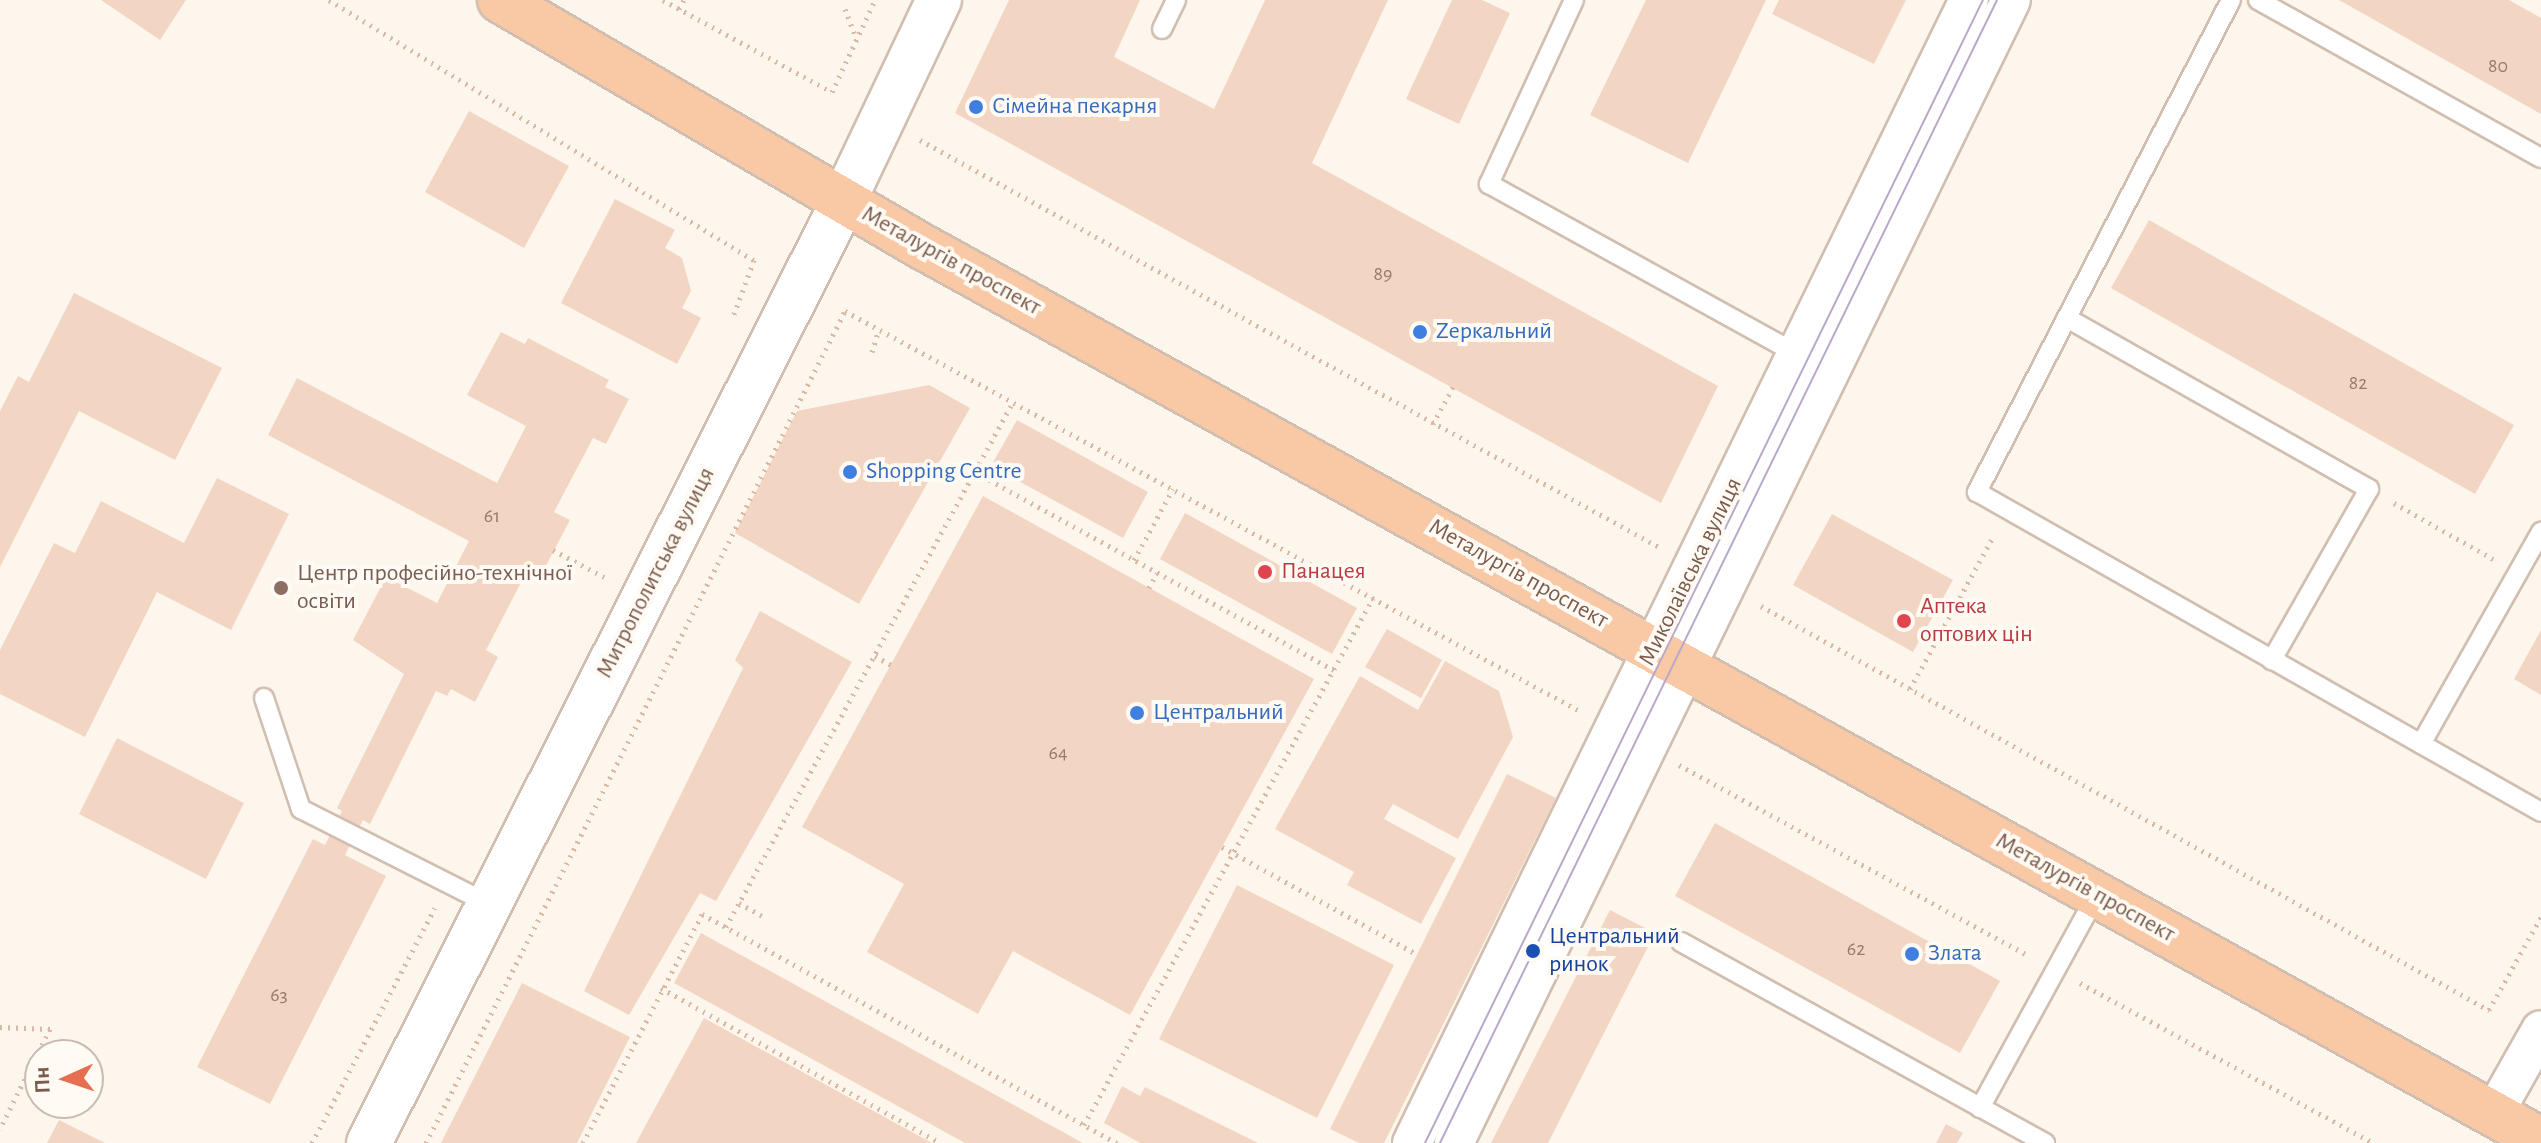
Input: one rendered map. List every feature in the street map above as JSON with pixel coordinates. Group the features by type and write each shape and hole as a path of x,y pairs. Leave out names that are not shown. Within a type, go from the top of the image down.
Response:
{"highway":[{"name":"Металургів проспект","path":"500,0 843,202 2541,1140"}],"main road":[{"name":"Митрополитська вулиця","path":"369,1143 843,202 939,0"}],"street":[{"name":"Миколаївська вулиця","path":"1454,1143 1670,658 1797,354 1969,0"},
{"name":"Миколаївська вулиця","path":"1412,1143 1670,658 1830,372 2011,0"},
{"path":"2494,1113 2541,1030"}],"lane":[{"path":"1162,29 1176,0"},
{"path":"1574,0 1489,184 1830,372"},
{"path":"2231,0 1977,492 2541,812"},
{"path":"2258,0 2541,158"},
{"path":"2067,318 2369,489 2272,660"},
{"path":"2421,744 2541,532"},
{"path":"264,698 301,809 489,904"},
{"path":"1980,1108 2097,894"},
{"path":"1681,942 2045,1143"}],"path":[{"path":"329,0 754,260"},
{"path":"663,0 832,92 875,0"},
{"path":"679,9 684,0"},
{"path":"845,9 857,39"},
{"path":"914,137 1658,549"},
{"path":"426,1143 845,311 1579,710"},
{"path":"872,352 879,329"},
{"path":"1433,424 1453,387"},
{"path":"726,927 1013,402"},
{"path":"975,472 1334,670"},
{"path":"1134,560 1173,489"},
{"path":"2369,489 2518,573"},
{"path":"1910,689 2008,510"},
{"path":"553,550 604,577"},
{"path":"1149,588 1157,573"},
{"path":"1084,1125 1373,598"},
{"path":"1757,604 2489,1010 2541,917"},
{"path":"875,656 891,665"},
{"path":"1222,847 1417,954"},
{"path":"738,903 762,916"},
{"path":"583,1143 702,914 1117,1143"},
{"path":"661,988 941,1143"},
{"path":"0,1027 50,1029 0,1129"}],"building":[{"path":"101,0 186,0 160,40"},
{"path":"1009,0 1140,0 1114,57 1214,109 1265,0 1388,0 1312,163 1718,386 1661,503 955,113"},
{"path":"1452,0 1482,0 1510,13 1459,124 1406,99"},
{"path":"1646,0 1766,0 1688,163 1590,115"},
{"path":"1779,0 1906,0 1874,64 1772,14"},
{"path":"2339,0 2509,0 2541,18 2541,114"},
{"path":"469,111 569,166 524,248 425,192"},
{"path":"615,199 675,230 665,248 682,258 691,291 682,308 701,318 677,364 561,303"},
{"path":"2149,220 2514,425 2475,494 2111,288"},
{"path":"74,293 222,368 175,460 79,411 0,567 0,411 18,376 29,382"},
{"path":"501,332 525,344 528,338 609,380 605,387 629,399 606,444 593,438 554,512 570,520 540,577 527,571 486,650 498,657 475,702 451,689 447,696 436,691 370,824 363,820 345,855 386,876 270,1104 197,1067 313,839 325,845 342,811 337,808 404,674 353,640 386,577 437,603 469,541 268,435 297,378 497,483 526,426 467,395"},
{"name":"Shopping Centre","path":"929,385 970,408 859,604 735,533 797,411"},
{"path":"1017,420 1148,492 1123,538 991,466"},
{"path":"217,478 289,514 231,630 157,592 85,737 0,694 0,650 54,543 75,553 101,501 184,543"},
{"path":"983,496 1314,679 1130,1015 1013,951 978,1014 867,952 904,884 802,827"},
{"path":"1185,513 1357,608 1332,654 1160,559"},
{"path":"1832,514 1953,580 1913,652 1793,585"},
{"path":"760,611 852,662 716,901 700,893 629,1015 584,991 743,668 735,660"},
{"path":"1387,629 1442,660 1421,698 1365,667"},
{"path":"2541,630 2541,695 2514,679"},
{"path":"1445,661 1499,691 1513,737 1458,839 1393,804 1384,819 1456,858 1421,924 1347,885 1354,872 1275,829 1360,676 1418,710"},
{"path":"117,738 244,803 206,879 79,814"},
{"path":"1507,774 1556,798 1384,1143 1359,1143 1330,1129"},
{"path":"1715,823 2000,981 1960,1053 1675,896"},
{"path":"1237,885 1394,965 1317,1118 1159,1039"},
{"path":"1610,910 1655,933 1548,1143 1491,1143"},
{"path":"701,933 1083,1143 965,1143 674,983"},
{"path":"522,983 630,1037 577,1143 441,1143"},
{"path":"704,1018 932,1143 636,1143"},
{"path":"1122,1086 1140,1096 1145,1087 1258,1143 1140,1143 1104,1123"},
{"path":"59,1120 105,1143 47,1143"},
{"path":"1946,1124 1963,1133 1957,1143 1936,1143"}],"tram line":[{"path":"1425,1143 1983,0"},
{"path":"1440,1143 1997,0"}],"place":[{"name":"Сімейна пекарня","path":"976,107"},
{"name":"Zеркальний","path":"1420,332"},
{"name":"Shopping Centre","path":"850,472"},
{"name":"Панацея","path":"1265,572"},
{"name":"Центр професійно-технічної освіти","path":"281,588"},
{"name":"Аптека оптових цін","path":"1904,621"},
{"name":"Центральний","path":"1137,713"},
{"name":"Центральний ринок","path":"1533,951"},
{"name":"Злата","path":"1912,954"}]}
